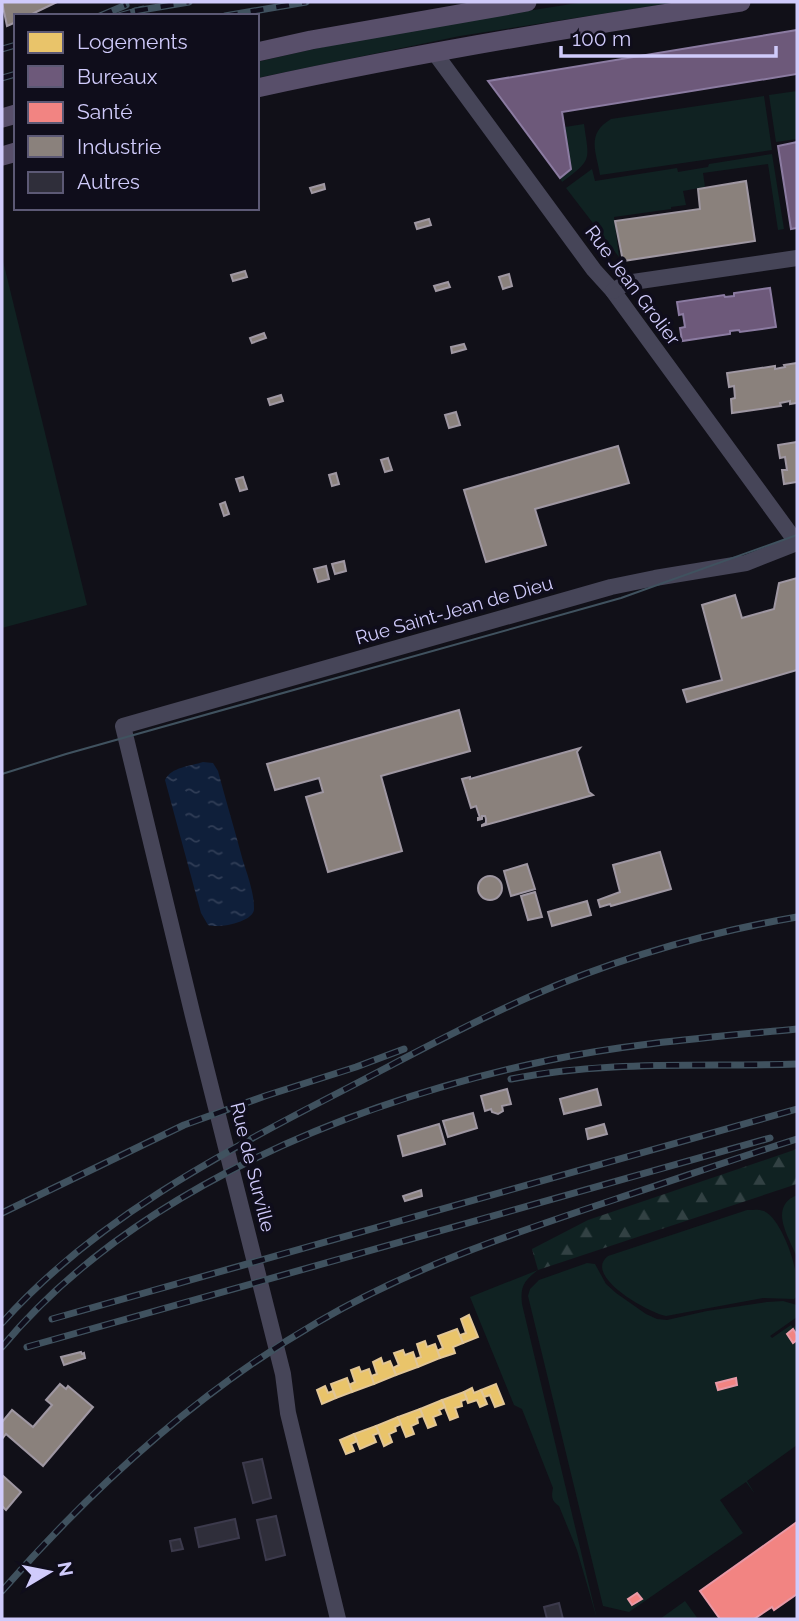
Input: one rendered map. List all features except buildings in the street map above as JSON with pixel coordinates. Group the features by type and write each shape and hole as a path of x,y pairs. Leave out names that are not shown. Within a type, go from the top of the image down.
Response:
{"main road":[{"path":"259,52 527,2"},
{"path":"259,88 434,52 741,2"}],"street":[{"name":"Rue Jean Grolier","path":"434,52 797,543"},
{"path":"613,291 626,283 797,258"},
{"name":"Rue Saint-Jean de Dieu","path":"123,726 611,587 725,568 746,563 797,543"},
{"name":"Rue de Surville","path":"123,726 283,1374 288,1413 338,1619"}],"green space":[{"path":"584,2 678,2 460,36 259,78 259,62 461,22"},
{"path":"797,91 797,139 776,142 769,95"},
{"path":"764,96 772,150 600,175 595,137 611,119"},
{"path":"584,124 586,158 579,168 562,182 560,178 571,169 565,127"},
{"path":"772,154 784,229 778,230 768,164 703,173 705,187 683,191 686,205 614,217 619,257 566,188 592,169 595,181 677,168 678,172"},
{"path":"2,257 87,605 2,628"},
{"path":"797,1149 797,1184 538,1270 532,1249 588,1220"},
{"path":"797,1195 797,1257 782,1215 788,1200"},
{"path":"747,1210 764,1211 780,1228 795,1269 794,1299 763,1298 666,1316 633,1301 610,1283 604,1273 602,1264 608,1256"},
{"path":"587,1263 595,1264 606,1284 616,1293 657,1319 667,1320 767,1302 783,1301 797,1305 797,1317 770,1336 772,1338 797,1324 797,1335 793,1329 787,1334 793,1342 797,1340 797,1445 747,1481 755,1494 746,1482 720,1500 743,1533 629,1612 603,1606 528,1296 530,1289 539,1280"},
{"path":"538,1270 524,1284 522,1304 597,1619 577,1550 553,1498 553,1488 522,1409 514,1405 470,1297"},
{"path":"685,1601 698,1619 660,1619"}],"water":[{"path":"203,762 213,763 218,771 253,898 252,914 242,921 227,925 208,925 201,913 165,780 176,770"}],"tram line":[{"path":"2,774 621,598 797,535"}],"railway":[{"path":"135,11 189,2"},
{"path":"237,14 306,2"},
{"path":"105,14 126,5"},
{"path":"125,14 143,9"},
{"path":"2,49 14,46"},
{"path":"2,78 14,75"},
{"path":"2,1323 75,1253 158,1194 246,1141 432,1044 561,983 627,959 694,939 797,917"},
{"path":"2,1347 55,1291 115,1242 181,1198 252,1160 325,1127 400,1100 550,1060 642,1045 797,1029"},
{"path":"2,1213 184,1125 404,1049"},
{"path":"511,1079 582,1069 654,1065 797,1064"},
{"path":"52,1319 797,1109"},
{"path":"27,1347 770,1138"},
{"path":"2,1591 73,1515 149,1443 231,1379 318,1322 390,1284 502,1238 797,1139"}]}
